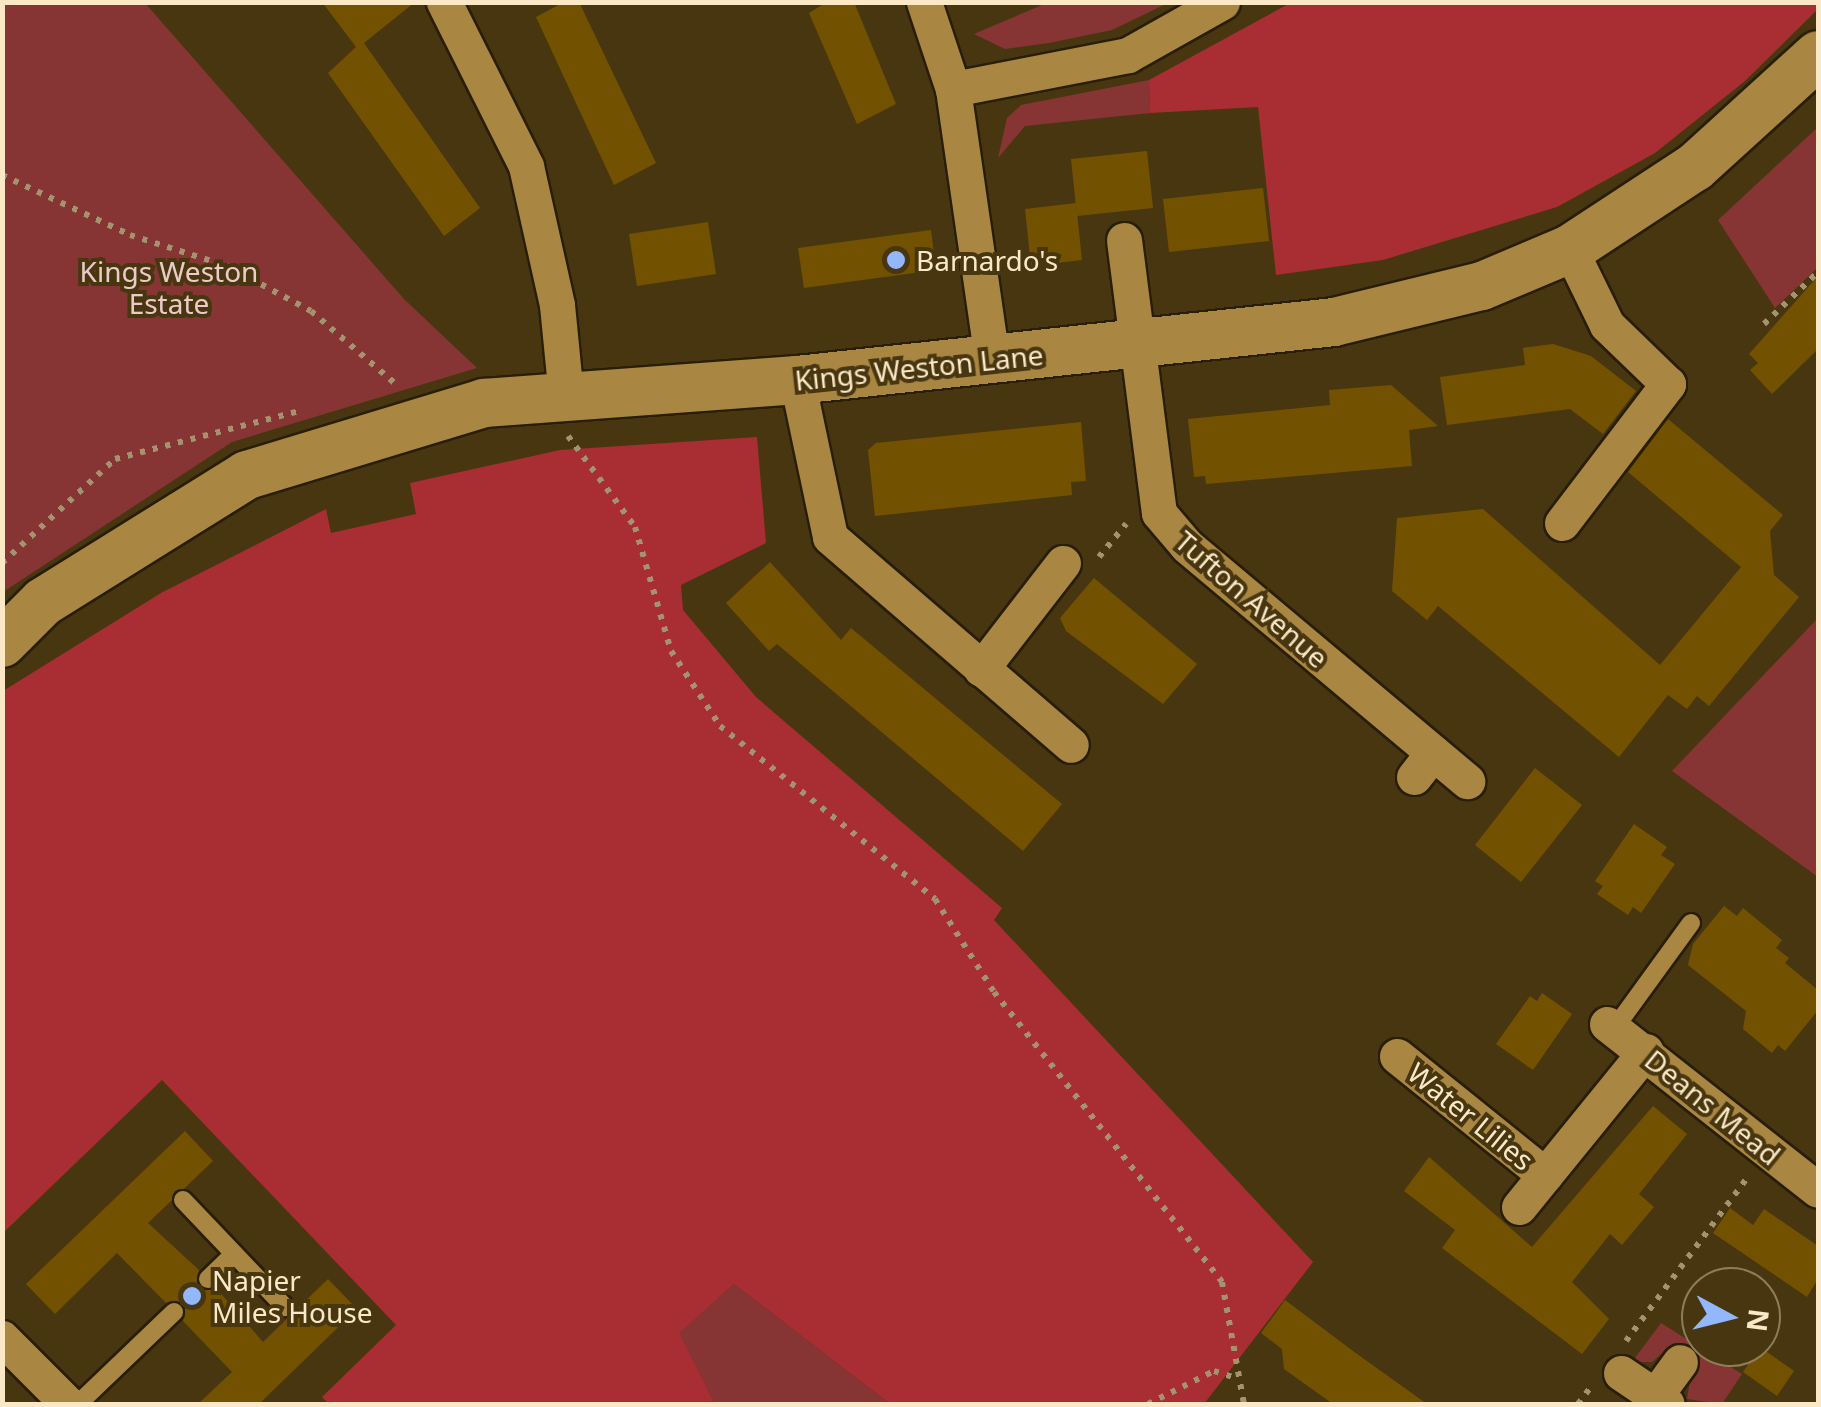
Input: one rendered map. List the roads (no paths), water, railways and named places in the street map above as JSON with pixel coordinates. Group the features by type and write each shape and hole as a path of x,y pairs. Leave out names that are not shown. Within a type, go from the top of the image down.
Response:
{"street":[{"path":"444,2 526,166 557,305 566,397"},
{"path":"924,2 954,89 992,360"},
{"path":"954,89 1128,54 1222,2"},
{"name":"Kings Weston Lane","path":"2,644 42,602 246,475 484,404 797,380 1393,312 1570,250 1696,167 1818,55"},
{"name":"Tufton Avenue","path":"1124,240 1147,463 1167,526 1423,765 1467,782"},
{"path":"1562,523 1668,384 1607,325 1570,250"},
{"path":"797,380 830,537 1071,746"},
{"path":"981,669 1063,563"},
{"name":"Deans Mead","path":"1611,1026 1646,1051 1766,1154 1818,1190"},
{"path":"1519,1207 1646,1051"},
{"name":"Water Lilies","path":"1397,1056 1546,1175"},
{"path":"2,1338 68,1404"},
{"path":"1621,1373 1661,1400 1680,1362"}],"lane":[{"path":"1611,1026 1691,923"},
{"path":"183,1200 285,1307"},
{"path":"208,1279 234,1254"},
{"path":"78,1404 174,1312"}],"place":[{"name":"Barnardo's","path":"896,260"},
{"name":"Napier Miles House","path":"192,1296"}],"park label":[{"name":"Kings Weston Estate","path":"169,287"}]}
